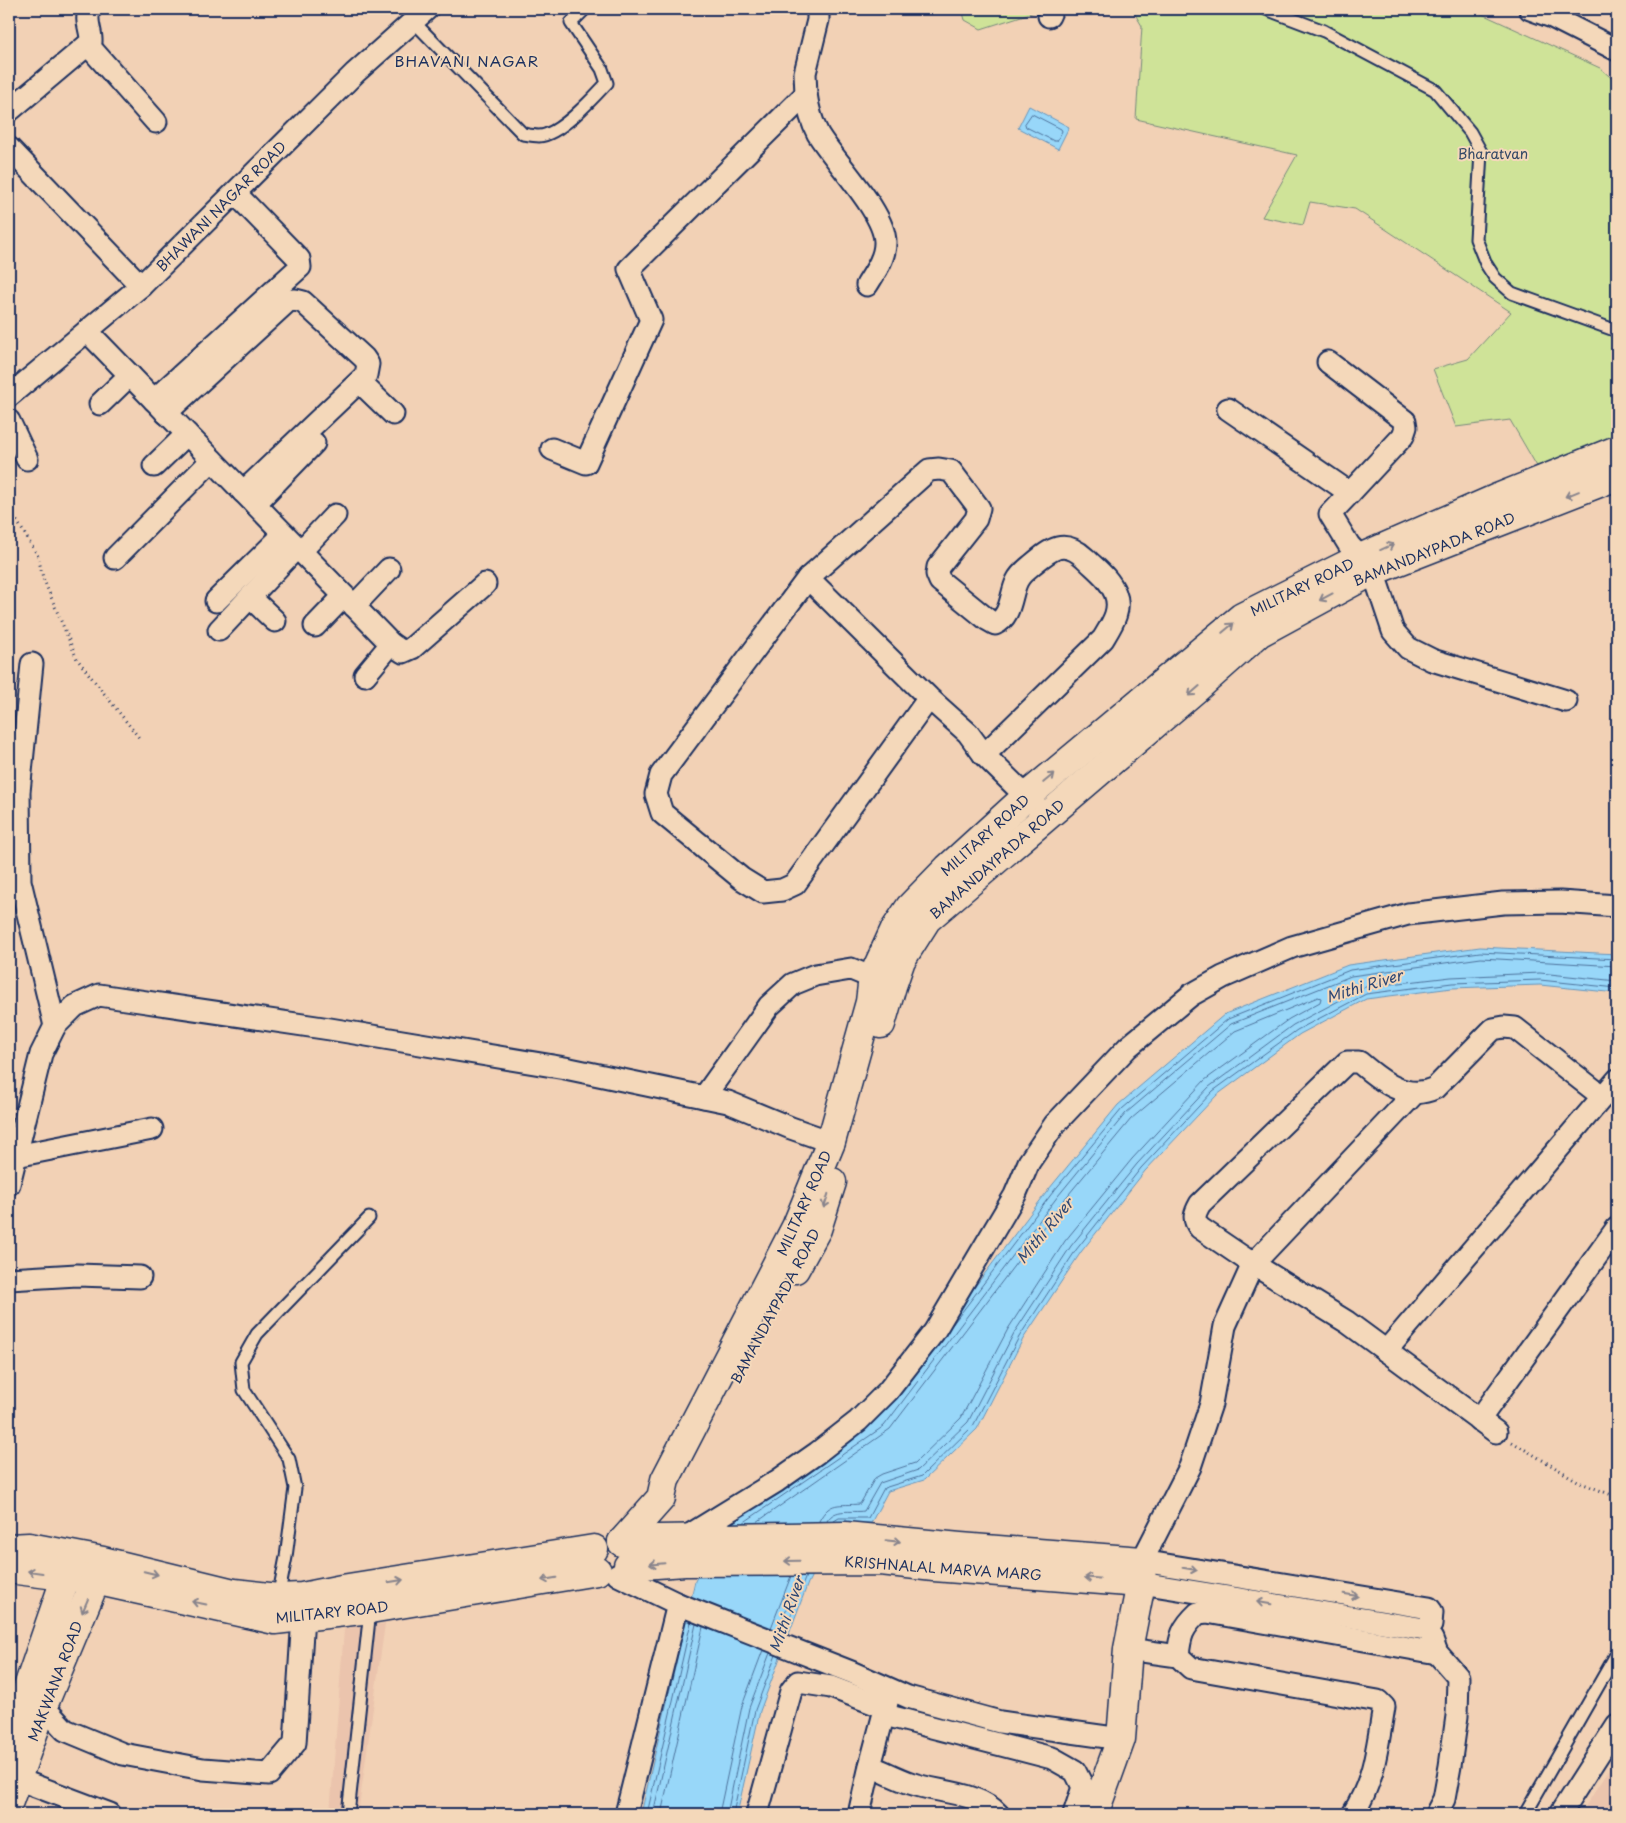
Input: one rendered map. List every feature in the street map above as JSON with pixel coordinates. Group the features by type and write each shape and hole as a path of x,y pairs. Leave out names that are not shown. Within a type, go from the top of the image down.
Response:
{"street":[{"path":"9,112 91,42 87,19 90,9"},
{"path":"818,9 818,20 805,73 809,114 818,133 881,224 886,242 883,257 868,285"},
{"path":"1530,9 1552,17 1617,50"},
{"name":"BHAWANI NAGAR ROAD","path":"9,396 141,286 355,73 420,15"},
{"path":"88,45 156,122"},
{"path":"552,449 586,463 651,320 629,269 806,94"},
{"path":"9,148 141,286"},
{"path":"160,407 300,267 298,259 235,192"},
{"path":"160,407 288,301 304,302 364,358 368,364 366,375 249,498"},
{"path":"87,331 391,644 403,652 412,648 485,584"},
{"path":"1328,362 1405,421 1406,427 1403,436 1330,514 1349,545 1366,565 1393,631 1408,648 1432,660 1566,701"},
{"path":"100,404 130,375"},
{"path":"249,498 373,383 392,414"},
{"path":"1228,410 1350,493"},
{"path":"9,421 27,459"},
{"path":"154,466 187,434"},
{"name":"MILITARY ROAD","path":"612,1561 661,1498 675,1493 713,1405 770,1299 796,1227 831,1142 854,1093 870,1002 887,969 894,931 918,913 948,868 1027,796 1242,617 1467,523 1617,450"},
{"path":"115,558 212,460"},
{"path":"928,698 795,884 782,890 762,892 749,884 662,813 656,794 661,776 808,578 930,470 951,471 978,508 976,519 938,567 937,574 940,581 988,620 995,624 1000,622 1011,605 1017,580 1024,571 1051,549 1063,547 1078,551 1111,583 1118,601 1115,618 1103,639 984,755"},
{"name":"BAMANDAYPADA ROAD","path":"1467,523 1617,476"},
{"path":"216,602 335,515"},
{"path":"219,630 250,597 294,544"},
{"name":"BAMANDAYPADA ROAD","path":"918,913 1046,816 1259,633 1366,565"},
{"path":"315,626 389,569"},
{"path":"808,578 928,698 968,733 984,755 1046,816"},
{"path":"250,597 275,621"},
{"path":"365,675 391,644"},
{"path":"32,664 19,792 14,881 54,1026"},
{"path":"1087,746 1105,766"},
{"path":"33,1702 65,1730 123,1754 203,1769 268,1774 295,1743 289,1608 342,1589 370,1597 612,1561 687,1546 858,1421 888,1391 934,1332 1015,1195 1029,1162 1055,1124 1128,1047 1191,995 1223,977 1292,947 1408,914 1503,903 1560,902 1617,906"},
{"path":"704,1097 769,1006 793,984 816,975 851,969 887,969"},
{"path":"9,1184 41,1054 54,1026 75,1006 99,996 321,1028 565,1068 728,1102 831,1142"},
{"path":"1603,1097 1515,1028 1493,1028 1435,1088 1426,1093 1414,1094 1402,1091 1374,1075 1359,1062 1347,1062 1200,1204 1195,1213 1195,1222 1200,1228 1253,1264 1347,1322 1488,1426 1617,1228"},
{"path":"1386,1351 1617,1080"},
{"name":"BAMANDAYPADA ROAD","path":"770,1299 817,1229 854,1093"},
{"path":"1094,1814 1121,1739 1128,1649 1142,1572 1190,1468 1210,1404 1225,1326 1253,1264 1414,1094"},
{"path":"16,1156 152,1129"},
{"path":"9,1279 76,1275 140,1277"},
{"name":"KRISHNALAL MARVA MARG","path":"687,1546 843,1548 881,1561 934,1567 1142,1572"},
{"path":"9,1548 28,1547 70,1566"},
{"path":"612,1561 681,1605 851,1672 887,1704"},
{"name":"MILITARY ROAD","path":"9,1569 70,1566 289,1608"},
{"name":"MAKWANA ROAD","path":"44,1674 70,1566"},
{"name":"MAKWANA ROAD","path":"11,1786 33,1702 44,1674 99,1571"},
{"path":"1142,1572 1302,1587 1429,1608 1432,1612 1431,1625 1425,1629 1298,1608 1142,1572"},
{"path":"1298,1608 1302,1587"},
{"path":"626,1814 681,1605"},
{"path":"1178,1656 1180,1638 1184,1629 1198,1613 1207,1612 1437,1652"},
{"path":"1428,1627 1437,1652 1458,1677 1457,1716 1450,1766 1444,1799 1436,1814"},
{"path":"1128,1649 1178,1656 1191,1668 1378,1701 1384,1707 1371,1777 1362,1799 1352,1814"},
{"path":"757,1814 791,1691 798,1682 831,1686 1052,1758 1076,1771 1083,1787 1074,1814"},
{"path":"887,1704 908,1697 1000,1722 1121,1739"},
{"name":"MAKWANA ROAD","path":"9,1742 33,1702"},
{"path":"859,1814 887,1704"},
{"path":"1560,1814 1617,1725"},
{"path":"870,1766 910,1783 965,1796 992,1808 998,1814"},
{"path":"11,1786 109,1814"}],"lane":[{"path":"420,15 524,134 541,136 564,125 590,102 606,83 602,69 571,23 585,9"},
{"path":"1266,9 1324,32 1435,90 1470,132 1481,152 1476,239 1486,264 1495,278 1512,293 1617,331"},
{"path":"289,1608 286,1557 294,1488 289,1459 244,1390 241,1362 257,1334 369,1218"},
{"path":"348,1814 370,1597"},
{"path":"1525,1814 1617,1653"}],"path":[{"path":"9,508 38,556 43,578 77,659 140,739"},
{"path":"1488,1426 1582,1483 1617,1497"}],"shaded area":[{"path":"368,1624 385,1624 358,1814 330,1814 344,1629"},
{"path":"1617,1759 1617,1814 1580,1814"}],"green space":[{"path":"962,9 1040,10 981,29 965,20"},
{"name":"Bharatvan","path":"1132,9 1471,9 1600,68 1617,83 1617,438 1542,475 1510,420 1456,427 1433,369 1468,359 1511,312 1355,209 1310,202 1303,225 1262,217 1297,155 1136,119 1142,26"}],"water":[{"path":"1029,106 1069,127 1058,149 1018,128"},
{"name":"Mithi River","path":"1480,947 1617,954 1617,993 1540,985 1452,988 1366,999 1300,1034 1217,1095 1145,1171 1081,1252 1023,1339 977,1429 924,1480 888,1491 871,1523 839,1523 808,1583 760,1711 737,1814 641,1814 695,1581 728,1519 876,1417 1049,1189 1118,1105 1225,1014 1348,965"}],"district":[{"name":"BHAVANI NAGAR","path":"467,60"}]}
